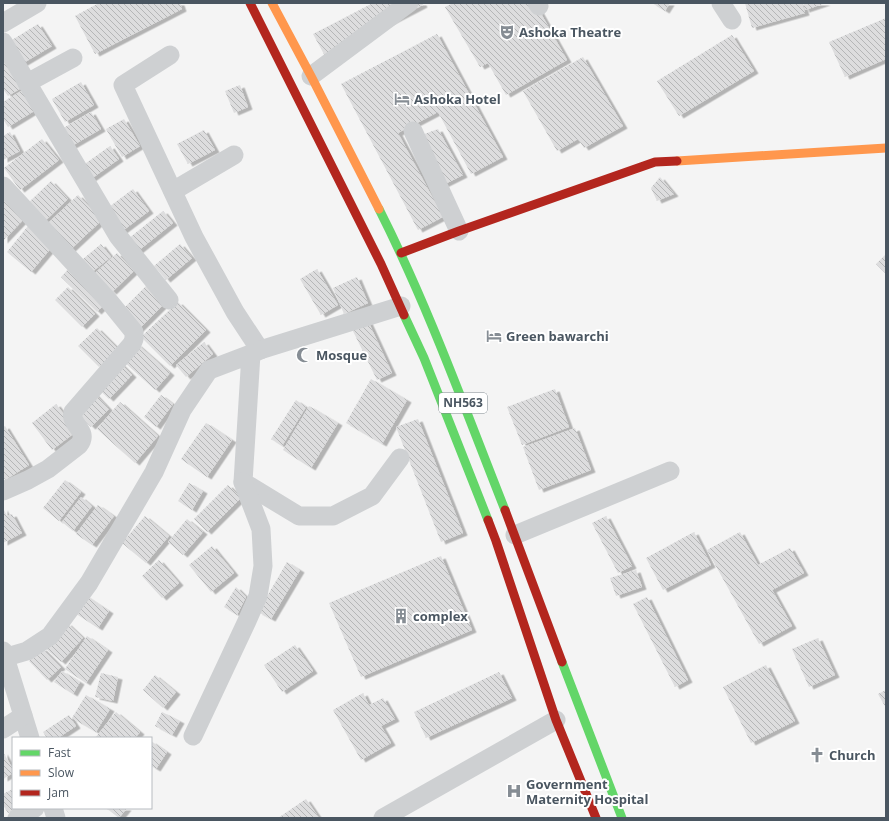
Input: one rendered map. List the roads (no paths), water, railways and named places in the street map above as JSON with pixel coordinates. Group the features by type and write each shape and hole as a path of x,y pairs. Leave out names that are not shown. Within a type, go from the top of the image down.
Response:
{"main road":[{"name":"NH563","path":"250,3 382,264 424,358 496,542 556,720 596,818"},
{"name":"NH563","path":"272,3 401,253 443,352 515,535 579,709 622,818"},
{"path":"401,253 459,231 656,162 886,148"}],"street":[{"path":"3,23 37,3"},
{"path":"311,76 409,3"},
{"path":"721,3 732,20"},
{"path":"3,42 118,236 169,300"},
{"path":"170,55 122,85 194,237 255,352 243,482 261,530 263,566 258,596 193,736"},
{"path":"27,83 73,58"},
{"path":"413,131 459,231"},
{"path":"172,191 234,155"},
{"path":"3,186 108,300 134,332 132,344 73,412 73,419 83,436 79,445 48,469 3,491"},
{"path":"30,737 4,656 26,651 50,636 89,583 154,472 182,410 209,370 255,352 401,306"},
{"path":"243,482 299,516 333,516 372,496 400,458"},
{"path":"515,535 670,471"},
{"path":"3,729 23,716"},
{"path":"383,818 556,720"},
{"path":"18,818 33,809"}],"place":[{"name":"Ashoka Theatre","path":"507,32"},
{"name":"Ashoka Hotel","path":"402,99"},
{"name":"Green bawarchi","path":"494,336"},
{"name":"Mosque","path":"304,355"},
{"name":"complex","path":"401,616"},
{"name":"Church","path":"817,755"},
{"name":"Government Maternity Hospital","path":"514,791"}]}
